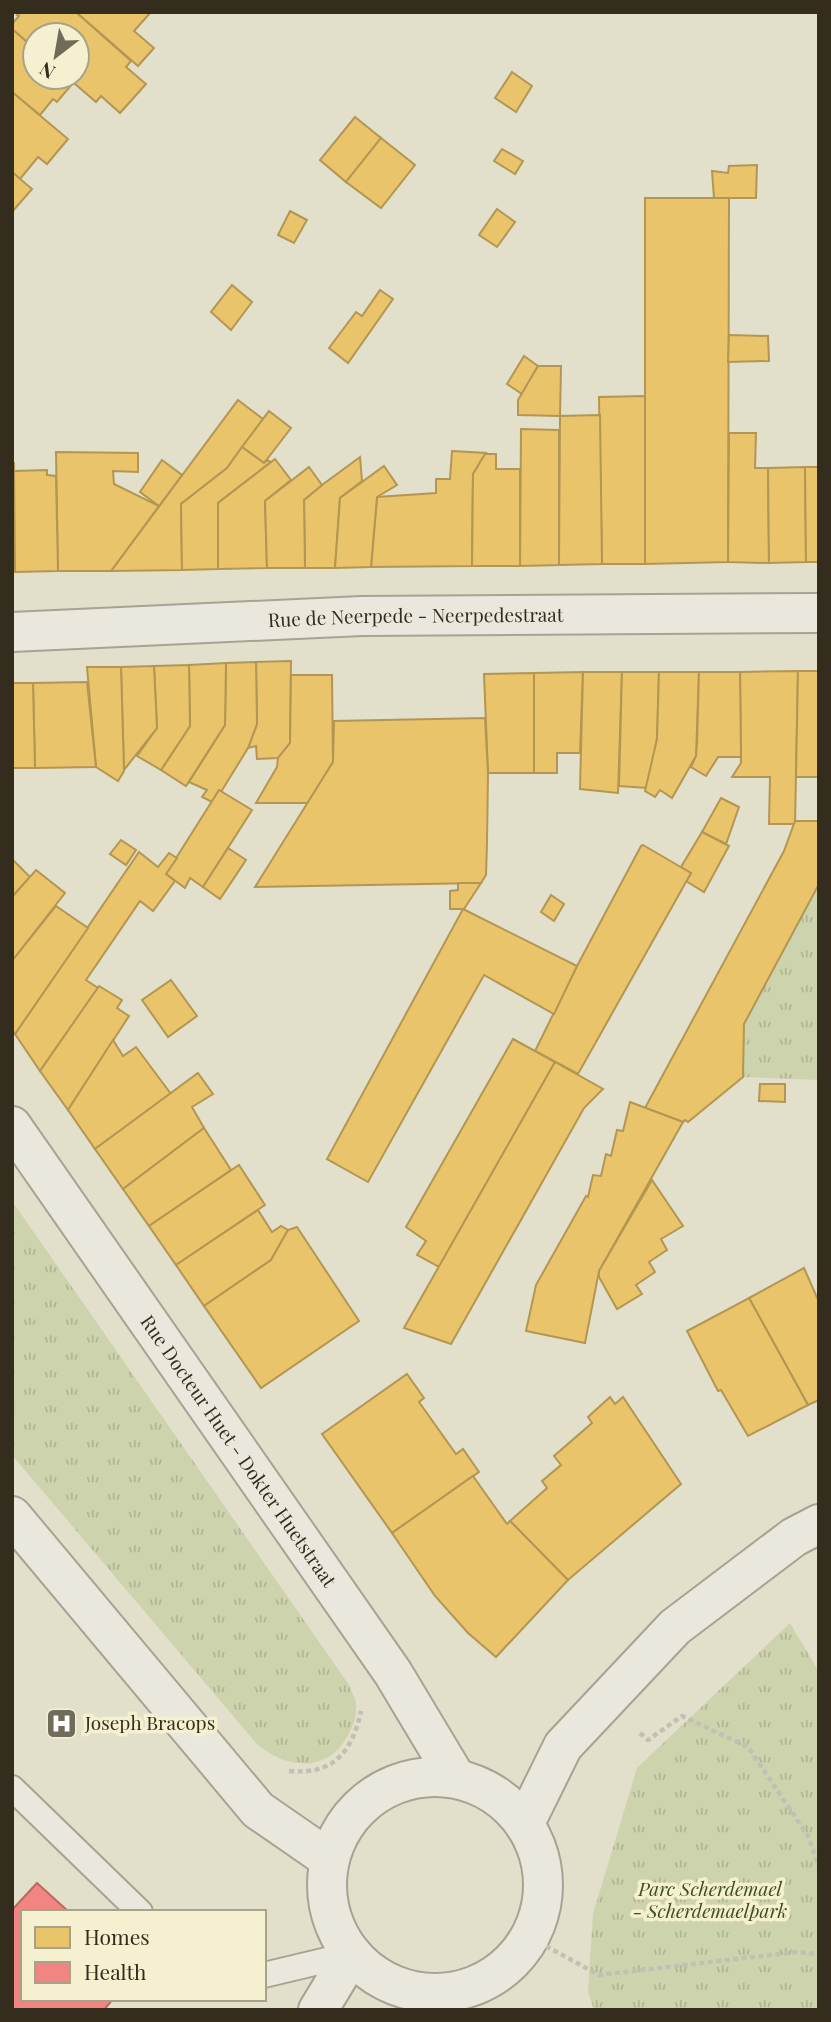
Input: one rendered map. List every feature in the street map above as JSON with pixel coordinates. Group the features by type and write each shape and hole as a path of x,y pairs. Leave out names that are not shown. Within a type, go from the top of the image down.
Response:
{"street":[{"name":"Rue de Neerpede - Neerpedestraat","path":"12,632 362,616 819,613"},
{"name":"Rue Docteur Huet - Dokter Huetstraat","path":"12,1126 393,1673 456,1778"},
{"path":"12,1516 258,1810 329,1859"},
{"path":"525,1823 562,1746 675,1628 794,1537 819,1524"},
{"path":"456,1778 495,1794 525,1823 538,1849 544,1877 542,1906 531,1938 509,1966 448,2001 411,1991 378,1977 352,1954 335,1925 327,1892 329,1859 344,1822 372,1797 412,1779 456,1778"},
{"path":"318,2010 352,1954"}],"lane":[{"path":"12,1788 138,1910"},
{"path":"266,1975 352,1954"}],"path":[{"path":"285,1770 319,1768 340,1759 356,1732 362,1707"},
{"path":"631,1726 648,1740 682,1716 748,1747 808,1836 819,1867"},
{"path":"531,1938 599,1975 796,1952 819,1954"}],"green space":[{"path":"819,884 819,1080 743,1077 744,1024"},
{"path":"12,1201 349,1685 356,1703 355,1719 342,1745 332,1755 320,1761 294,1762 281,1759 256,1743 12,1455"},
{"name":"Parc Scherdemael - Scherdemaelpark","path":"790,1623 819,1672 819,2010 594,2010 588,1991 593,1914 637,1768"}],"building: Homes":[{"path":"20,12 76,12 86,21 21,21 21,37 12,29 12,24 19,16 17,15"},
{"path":"76,12 151,12 134,31 154,48 138,66 91,25 91,21 86,21"},
{"path":"91,25 131,61 126,67 146,84 120,113 101,96 96,102 83,91 91,91"},
{"path":"12,29 21,37 21,91 66,91 57,102 53,99 40,115 12,92"},
{"path":"512,72 532,86 516,112 495,98"},
{"path":"12,92 68,139 47,164 38,157 20,179 12,172"},
{"path":"355,117 381,138 346,182 320,160"},
{"path":"381,138 415,165 381,208 346,182"},
{"path":"502,149 523,161 515,174 494,161"},
{"path":"757,165 756,198 714,198 712,171 728,173 729,166"},
{"path":"12,172 32,189 12,212"},
{"path":"645,198 729,198 728,562 645,564"},
{"path":"497,209 515,222 497,247 479,235"},
{"path":"290,211 307,220 294,243 278,235"},
{"path":"232,285 252,302 231,330 211,312"},
{"path":"380,290 393,299 348,363 329,348 356,312 362,316"},
{"path":"729,335 768,336 769,361 728,362"},
{"path":"524,356 538,366 522,394 507,384"},
{"path":"538,366 561,366 560,416 518,415 518,400"},
{"path":"645,396 645,564 602,564 599,397"},
{"path":"238,400 263,419 227,468 181,504 182,570 111,571"},
{"path":"269,411 291,428 264,463 242,447"},
{"path":"600,415 602,564 559,565 560,416"},
{"path":"521,429 559,430 559,565 520,566"},
{"path":"729,433 756,433 755,468 768,468 769,563 728,562"},
{"path":"242,447 264,463 267,460 271,462 218,503 218,569 182,570 181,504 227,468"},
{"path":"452,451 486,453 473,474 472,566 371,567 377,497 436,493 436,479 450,479"},
{"path":"56,452 138,453 138,472 113,471 114,484 159,506 111,571 58,571"},
{"path":"485,454 496,454 496,469 520,469 520,566 472,566 473,474"},
{"path":"360,457 362,481 340,498 335,568 305,568 304,500"},
{"path":"275,459 291,480 265,501 267,568 218,569 218,503"},
{"path":"162,460 182,475 159,506 140,492"},
{"path":"14,463 15,572 12,572"},
{"path":"384,466 397,485 377,497 371,567 335,568 340,498"},
{"path":"309,467 322,485 304,500 305,568 267,568 265,501"},
{"path":"805,467 806,562 769,563 768,468"},
{"path":"805,467 819,467 819,562 806,562"},
{"path":"47,470 47,475 56,476 58,571 15,572 14,471"},
{"path":"291,661 290,743 278,758 257,759 256,746 248,748 257,724 256,662"},
{"path":"256,662 257,724 248,748 212,802 202,797 207,790 189,782 225,725 226,663"},
{"path":"226,663 225,725 186,786 161,770 190,726 189,665"},
{"path":"189,665 190,726 161,770 137,756 157,728 154,666"},
{"path":"154,666 157,728 124,770 121,667"},
{"path":"87,667 121,667 124,771 118,781 96,767"},
{"path":"798,671 795,824 769,824 770,777 732,777 741,763 740,672"},
{"path":"798,671 819,671 819,777 796,777"},
{"path":"583,672 580,753 557,753 557,773 534,773 534,673"},
{"path":"583,672 622,672 618,793 580,789"},
{"path":"622,672 659,672 657,739 647,788 619,786"},
{"path":"659,672 699,672 696,756 672,798 660,790 655,797 645,791 657,739"},
{"path":"699,672 740,672 741,757 718,757 706,776 691,767 696,756"},
{"path":"534,673 534,773 488,773 484,674"},
{"path":"291,675 332,675 333,762 308,803 256,803 277,767 278,758 290,743"},
{"path":"87,682 96,767 35,768 33,683"},
{"path":"12,683 33,683 35,768 12,768"},
{"path":"485,718 488,773 487,843 486,875 481,883 255,887 333,762 334,721"},
{"path":"219,790 252,810 203,887 190,878 185,888 166,874"},
{"path":"721,798 739,807 726,844 702,832"},
{"path":"795,821 819,821 819,884 744,1024 743,1077 688,1122 645,1108 784,851"},
{"path":"702,832 729,846 704,892 686,881 691,873 681,867"},
{"path":"121,840 136,850 126,865 110,854"},
{"path":"643,845 691,873 578,1074 535,1051 577,966"},
{"path":"228,848 246,860 220,899 203,887"},
{"path":"139,852 158,867 169,853 177,858 166,874 175,881 153,911 140,901 86,980 98,988 40,1071 15,1034"},
{"path":"12,859 30,877 12,897"},
{"path":"36,870 65,893 12,961 12,897"},
{"path":"458,883 481,883 464,909 450,909 450,891 458,890"},
{"path":"551,895 564,904 554,921 541,912"},
{"path":"56,906 88,928 15,1034 12,1030 12,961"},
{"path":"463,909 577,966 554,1014 484,975 368,1182 327,1159"},
{"path":"171,980 197,1016 168,1037 142,1000"},
{"path":"99,986 122,1000 117,1008 129,1016 68,1110 40,1071"},
{"path":"513,1039 555,1062 439,1267 417,1255 426,1241 406,1227"},
{"path":"113,1040 123,1056 136,1047 171,1094 95,1149 68,1110"},
{"path":"555,1062 603,1089 584,1108 451,1344 404,1328"},
{"path":"198,1073 213,1094 192,1107 204,1128 123,1189 95,1149"},
{"path":"760,1084 785,1084 785,1102 759,1101"},
{"path":"630,1102 683,1122 599,1271 585,1343 526,1331 536,1285 586,1196 588,1197 593,1175 601,1176 606,1154 611,1156 617,1130 623,1131"},
{"path":"204,1128 231,1170 149,1226 123,1189"},
{"path":"239,1165 265,1205 176,1265 149,1226"},
{"path":"652,1180 683,1226 661,1239 667,1250 649,1262 655,1272 636,1285 642,1294 617,1309 599,1277 599,1271"},
{"path":"258,1210 272,1232 281,1226 288,1230 271,1260 204,1306 176,1265"},
{"path":"297,1227 359,1321 261,1388 204,1306 271,1260 288,1230"},
{"path":"804,1268 819,1302 819,1400 808,1405 749,1298"},
{"path":"749,1298 808,1405 748,1436 721,1390 718,1391 687,1331"},
{"path":"407,1374 424,1398 419,1402 456,1454 463,1449 479,1472 392,1533 322,1434"},
{"path":"610,1397 615,1404 623,1397 681,1484 568,1580 510,1521 547,1488 542,1481 561,1465 554,1456 592,1423 588,1417"},
{"path":"473,1476 507,1524 510,1521 568,1580 496,1657 468,1633 435,1596 392,1533"}],"building: Health":[{"path":"37,1883 67,1910 21,1910 21,2001 111,2001 104,2010 12,2010 12,1910"}],"place":[{"name":"Joseph Bracops","path":"62,1723"}]}
